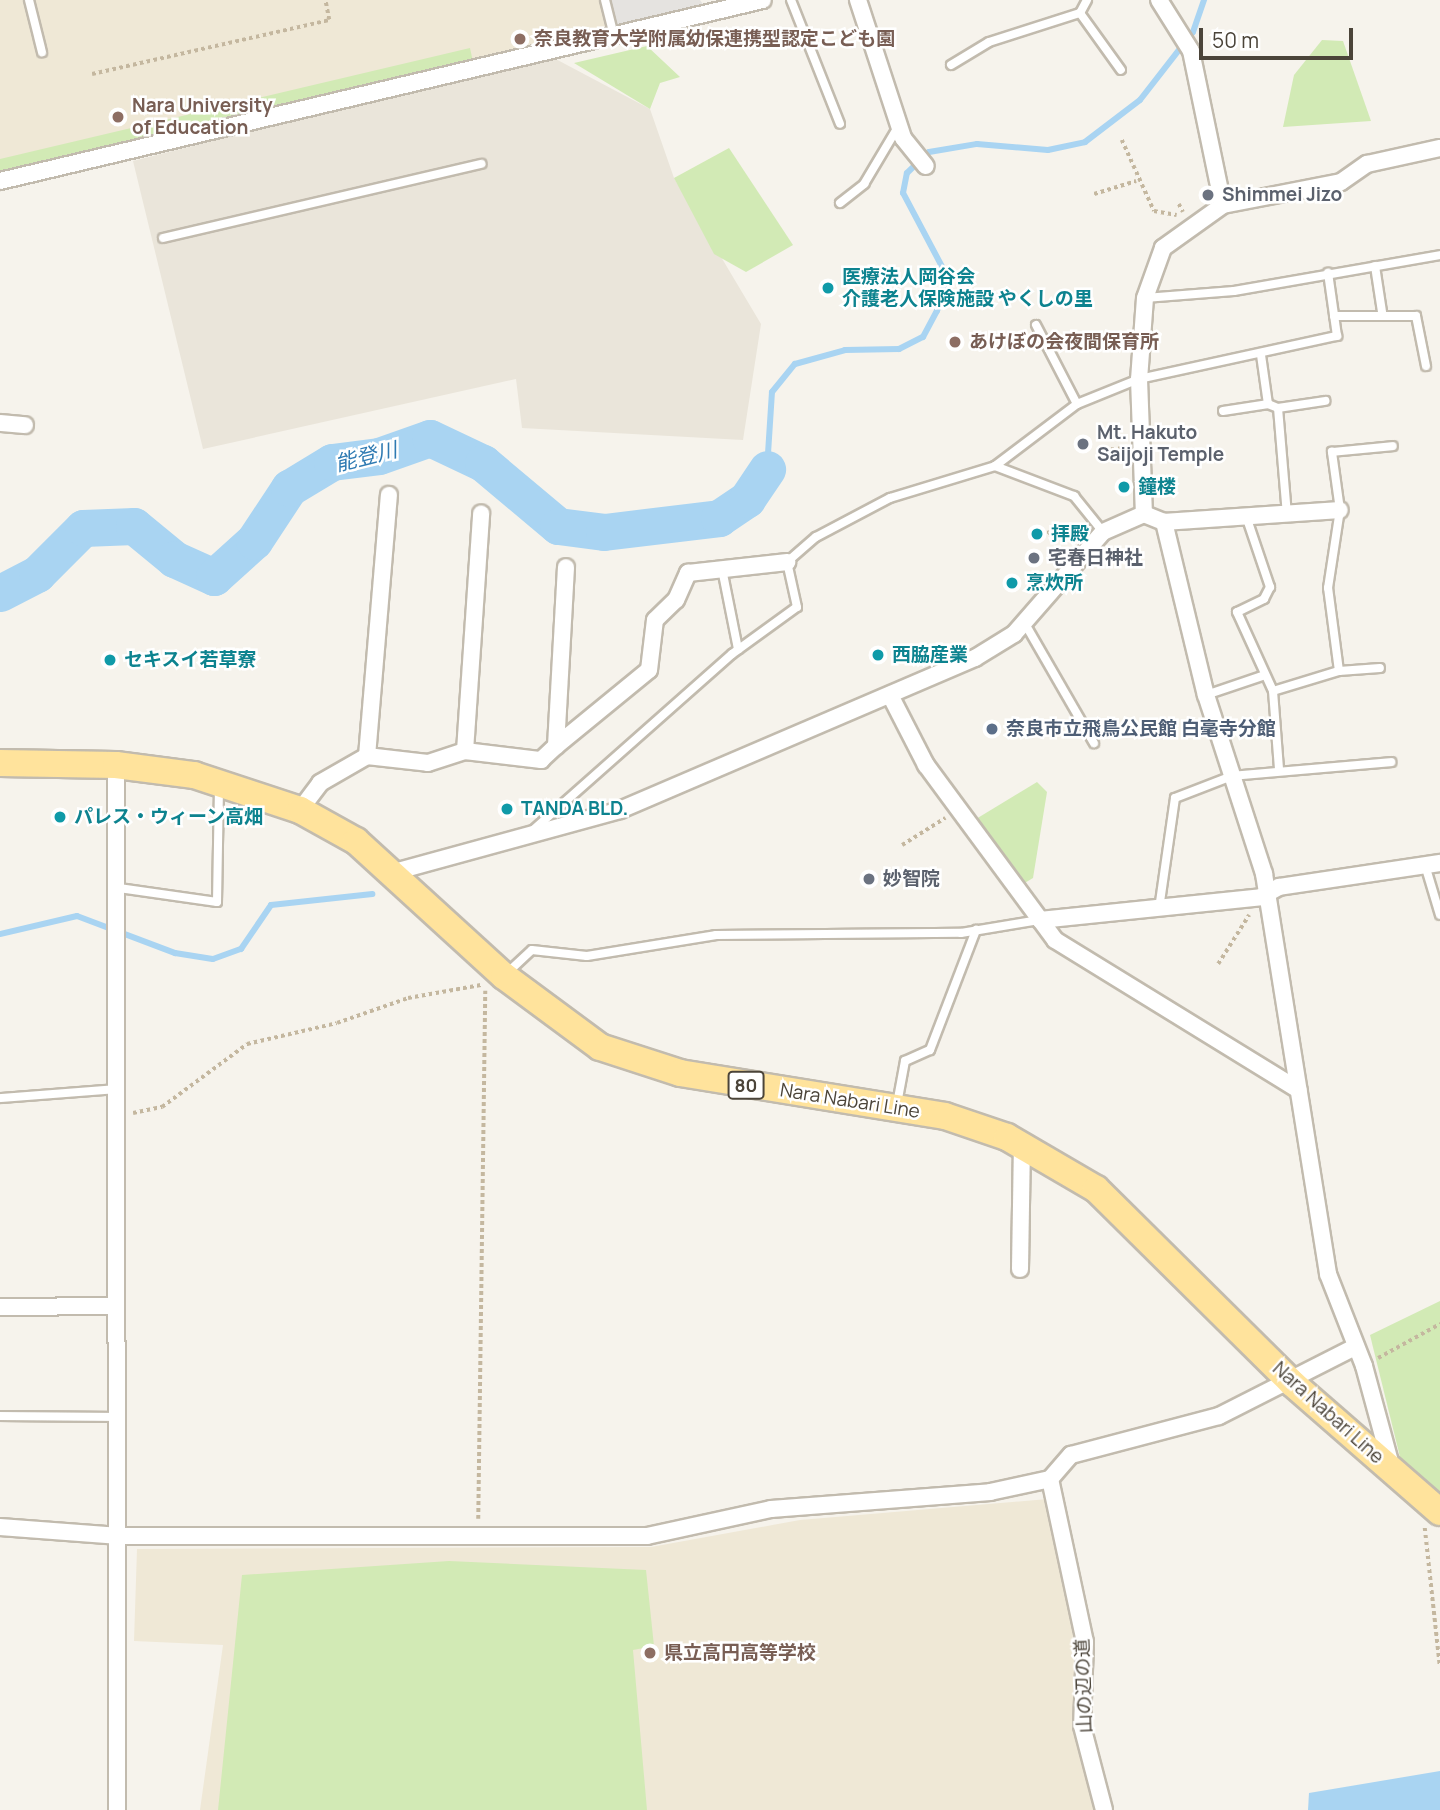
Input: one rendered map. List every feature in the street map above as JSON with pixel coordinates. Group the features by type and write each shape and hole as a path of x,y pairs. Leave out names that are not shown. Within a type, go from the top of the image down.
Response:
{"main road":[{"name":"Nara Nabari Line","path":"0,763 116,765 219,782 300,810 356,841 394,872 494,976 600,1047 691,1075 945,1116 1022,1146 1096,1189 1292,1383 1432,1505"}],"street":[{"path":"0,181 763,0"},
{"path":"858,0 901,131 926,166"},
{"path":"1159,0 1182,30 1191,51 1223,205"},
{"path":"1144,514 1139,379 1145,299 1163,248 1223,205 1341,182 1367,164 1440,148"},
{"path":"0,423 24,425"},
{"path":"368,756 389,495"},
{"path":"394,872 620,810 975,658 1024,622 1103,532 1144,514 1164,522 1247,519 1340,510"},
{"path":"464,751 481,514"},
{"path":"1164,522 1206,695 1237,776 1265,895 1298,1090 1317,1225 1355,1347 1364,1366 1393,1471"},
{"path":"300,810 320,783 368,756 428,764 464,751 541,761 649,670 655,620 676,600 688,573 787,562"},
{"path":"556,746 566,567"},
{"path":"890,695 926,765 1055,940 1298,1090"},
{"path":"116,765 120,912 117,1089 120,1536 117,1810"},
{"path":"1040,920 1159,909 1265,895 1432,864"},
{"path":"1020,1269 1022,1146"},
{"path":"0,1307 117,1307"},
{"path":"0,1527 120,1536 478,1532 647,1536 771,1509 990,1492 1050,1479 1071,1455 1219,1416 1292,1383 1355,1347"},
{"name":"山の辺の道","path":"1050,1479 1085,1642 1082,1726 1104,1810"}],"lane":[{"path":"29,0 41,52"},
{"path":"605,0 614,36"},
{"path":"792,0 840,124"},
{"path":"951,65 989,42 1080,13 1087,0"},
{"path":"1080,13 1121,70"},
{"path":"840,203 864,184 901,131"},
{"path":"163,238 482,164"},
{"path":"1145,299 1440,255"},
{"path":"1375,266 1382,312"},
{"path":"525,838 738,649 797,607 787,562 816,537 890,498 995,466 1077,404 1139,379 1291,349 1297,340 1337,336 1328,273"},
{"path":"1334,316 1382,312 1416,316 1426,366"},
{"path":"1036,325 1077,404"},
{"path":"1261,355 1268,404"},
{"path":"1223,411 1268,404 1279,408 1325,401"},
{"path":"1279,408 1287,515"},
{"path":"1339,671 1328,588 1340,510 1332,452 1394,446"},
{"path":"995,466 1074,496 1103,532"},
{"path":"1247,519 1270,587 1264,599 1237,612 1273,691 1279,769"},
{"path":"722,569 738,649"},
{"path":"1024,622 1094,743"},
{"path":"1273,691 1339,671 1380,668"},
{"path":"1206,695 1265,675"},
{"path":"1159,909 1175,798 1237,776 1279,769 1391,762"},
{"path":"119,888 217,902 219,782"},
{"path":"1432,864 1440,915"},
{"path":"494,976 532,950 587,956 716,935 976,930 1040,920"},
{"path":"896,1108 905,1061 930,1050 947,992 976,930"},
{"path":"0,1098 117,1089"},
{"path":"0,1416 118,1417"}],"path":[{"path":"92,74 329,20 325,0"},
{"path":"1122,140 1136,181 1154,211 1186,217"},
{"path":"1094,194 1136,181"},
{"path":"1062,529 1078,526"},
{"path":"902,845 959,810"},
{"path":"1218,964 1265,895"},
{"path":"117,1116 162,1107 247,1044 337,1023 408,998 494,976 478,1532"},
{"path":"1364,1366 1440,1324"},
{"path":"1432,1505 1440,1666"}],"shaded area":[{"name":"Nara University of Education","path":"0,0 605,0 612,30 0,172"},
{"path":"610,0 700,0 705,7 615,27"},
{"path":"550,56 650,109 674,178 761,324 743,440 522,428 516,379 203,449 133,161"},
{"name":"県立高円高等学校","path":"1048,1499 1079,1663 1074,1723 1098,1810 200,1810 223,1645 134,1641 137,1549 651,1547 800,1520"}],"green space":[{"path":"1322,40 1343,41 1371,121 1283,127 1294,75"},
{"path":"647,46 680,77 660,83 650,109 574,63"},
{"path":"470,48 473,62 0,172 0,159"},
{"path":"729,148 793,245 746,272 714,254 674,178"},
{"path":"1037,782 1047,792 1033,878 1023,884 976,819"},
{"path":"1440,1301 1440,1493 1401,1461 1370,1335"},
{"path":"449,1561 646,1570 654,1646 633,1650 647,1810 218,1810 242,1575"}],"water":[{"path":"1440,1771 1440,1810 1308,1810 1309,1793"}],"waterway":[{"path":"767,469 772,392 795,364 845,350 899,349 923,337 937,311 947,276 903,193 907,173 929,152 977,144 1048,150 1085,142 1140,100 1193,32 1204,0"},
{"name":"能登川","path":"0,593 37,574 83,528 134,526 174,559 214,577 254,541 289,488 332,462 379,456 430,438 483,463 558,526 604,532 719,518 747,499 767,469"},
{"path":"0,934 77,916 175,953 213,959 241,949 271,905 372,894"}],"place":[{"name":"奈良教育大学附属幼保連携型認定こども園","path":"520,39"},
{"name":"Nara University of Education","path":"118,117"},
{"name":"Shimmei Jizo","path":"1208,195"},
{"name":"医療法人岡谷会 介護老人保険施設 やくしの里","path":"828,288"},
{"name":"あけぼの会夜間保育所","path":"955,342"},
{"name":"Mt. Hakuto Saijoji Temple","path":"1083,444"},
{"name":"鐘楼","path":"1124,487"},
{"name":"拝殿","path":"1037,534"},
{"name":"宅春日神社","path":"1034,558"},
{"name":"烹炊所","path":"1012,583"},
{"name":"西脇産業","path":"878,655"},
{"name":"セキスイ若草寮","path":"110,660"},
{"name":"奈良市立飛鳥公民館 白毫寺分館","path":"992,729"},
{"name":"TANDA BLD.","path":"507,809"},
{"name":"パレス・ウィーン高畑","path":"60,817"},
{"name":"妙智院","path":"869,879"},
{"name":"県立高円高等学校","path":"650,1653"}]}
